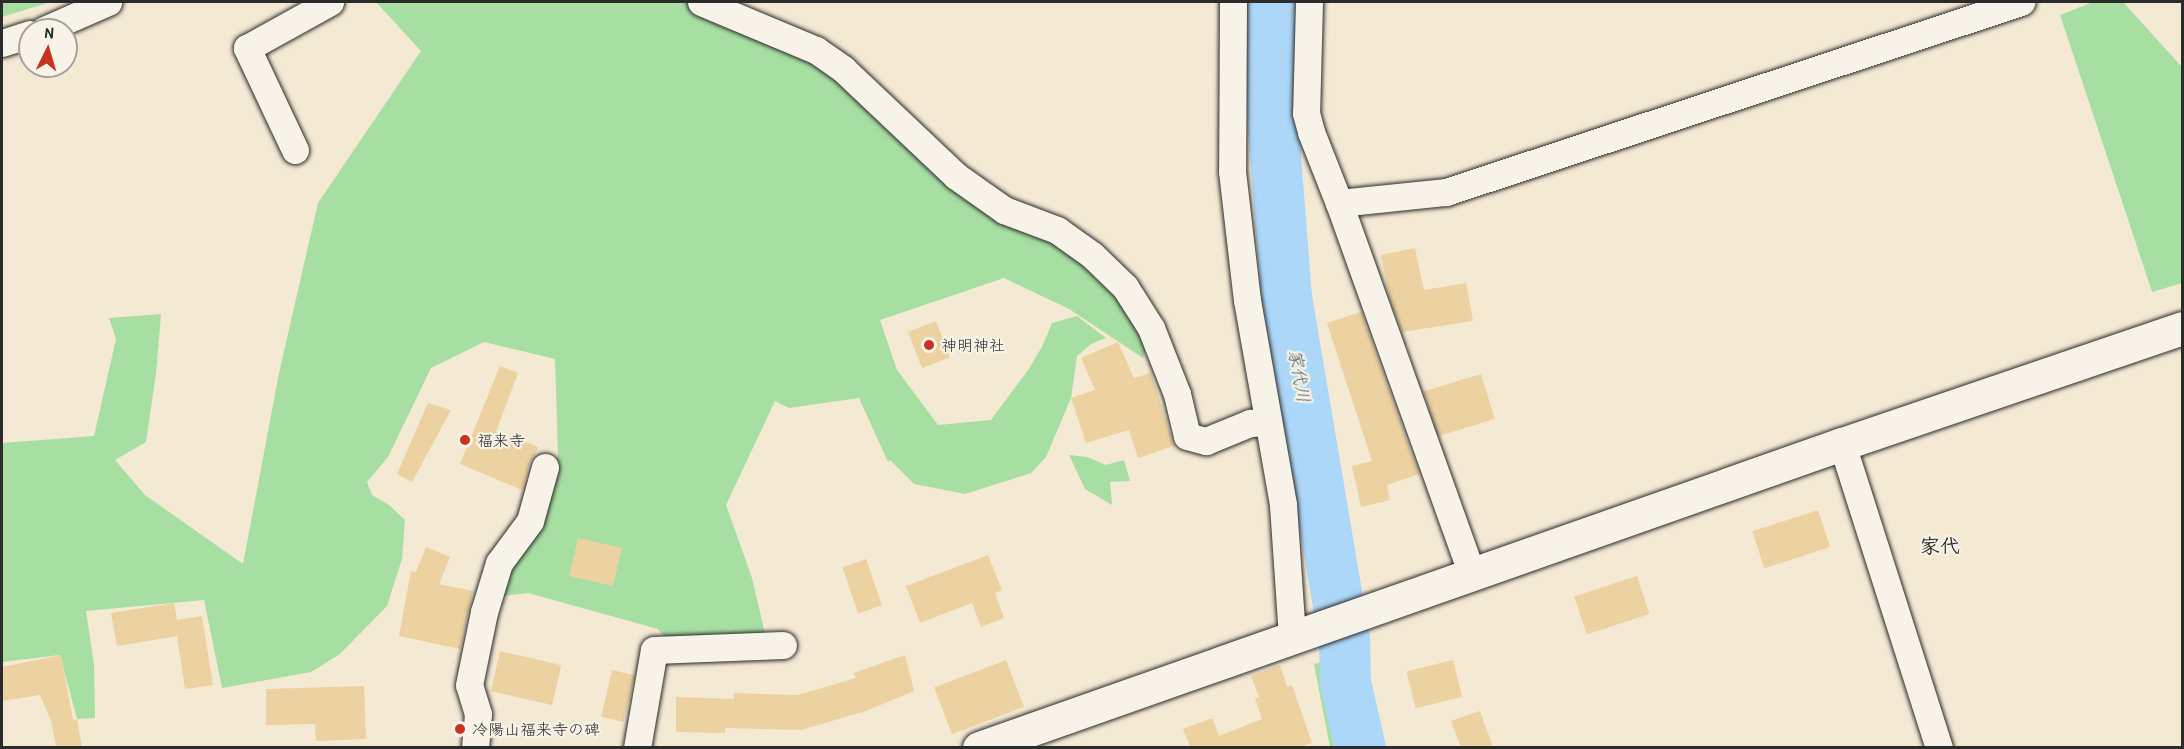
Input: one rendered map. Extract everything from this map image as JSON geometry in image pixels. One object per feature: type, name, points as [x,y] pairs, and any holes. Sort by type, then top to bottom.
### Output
[{"type":"street","points":[[71,18],[108,2]]},
{"type":"street","points":[[296,150],[247,48],[330,2]]},
{"type":"street","points":[[701,2],[816,50],[843,69],[956,176],[1004,210],[1057,230],[1092,255],[1125,287],[1151,328],[1177,394],[1187,436],[1206,441],[1250,423],[1268,422]]},
{"type":"street","points":[[1233,2],[1232,171],[1247,300],[1283,505],[1299,634]]},
{"type":"street","points":[[1309,2],[1306,112],[1472,574]]},
{"type":"street","points":[[1339,203],[1446,192],[2021,2]]},
{"type":"street","points":[[2,43],[18,38]]},
{"type":"street","points":[[979,747],[1842,444],[2182,328]]},
{"type":"street","points":[[1842,444],[1939,747]]},
{"type":"street","points":[[475,747],[478,714],[469,685],[484,612],[499,563],[530,521],[545,467]]},
{"type":"street","points":[[637,747],[654,650],[783,645]]},
{"type":"green space","points":[[2,2],[51,2],[2,17]]},
{"type":"green space","points":[[376,2],[690,2],[834,62],[984,195],[1060,233],[1151,328],[1143,358],[1069,309],[1004,278],[880,320],[897,370],[938,425],[991,420],[1028,370],[1042,347],[1052,323],[1077,316],[1106,338],[1091,344],[1077,356],[1071,398],[1046,457],[1031,473],[965,494],[914,484],[890,460],[888,462],[859,398],[789,408],[775,401],[726,505],[752,578],[766,638],[667,640],[658,629],[528,593],[501,596],[506,568],[537,521],[558,456],[555,359],[484,342],[431,368],[388,457],[367,482],[372,495],[389,505],[405,520],[402,559],[387,606],[340,654],[311,672],[222,688],[204,600],[86,611],[94,664],[95,718],[77,719],[60,655],[2,662],[2,443],[94,436],[116,339],[109,318],[161,314],[156,374],[146,442],[115,460],[145,495],[243,564],[279,373],[318,203],[421,51]]},
{"type":"green space","points":[[2093,2],[2123,2],[2182,67],[2182,283],[2152,292],[2060,15]]},
{"type":"green space","points":[[1069,455],[1087,457],[1106,465],[1124,460],[1130,481],[1110,482],[1112,505],[1085,489]]},
{"type":"green space","points":[[1330,660],[1351,724],[1379,726],[1386,747],[1330,747],[1314,664]]},
{"type":"building","points":[[1415,248],[1424,290],[1466,283],[1473,321],[1402,332],[1389,297],[1381,255]]},
{"type":"building","points":[[1361,312],[1419,474],[1387,485],[1390,500],[1361,507],[1352,466],[1372,461],[1327,323]]},
{"type":"building","name":"神明神社","points":[[936,321],[950,357],[922,368],[908,332]]},
{"type":"building","points":[[1118,342],[1134,378],[1151,373],[1174,446],[1138,458],[1129,430],[1086,443],[1071,398],[1095,390],[1081,358]]},
{"type":"building","points":[[500,366],[518,373],[496,432],[539,447],[530,463],[522,490],[460,464]]},
{"type":"building","points":[[1481,374],[1495,419],[1437,436],[1424,392]]},
{"type":"building","points":[[428,403],[451,410],[412,482],[397,474]]},
{"type":"building","points":[[1818,510],[1830,547],[1764,568],[1752,531]]},
{"type":"building","points":[[578,538],[622,548],[613,586],[569,576]]},
{"type":"building","points":[[426,547],[450,557],[439,584],[473,591],[460,649],[399,636],[411,571],[416,572]]},
{"type":"building","points":[[988,555],[1002,590],[995,593],[1004,618],[981,627],[972,603],[920,623],[906,586]]},
{"type":"building","points":[[866,559],[882,605],[858,613],[842,567]]},
{"type":"building","points":[[1637,576],[1649,614],[1587,634],[1574,596]]},
{"type":"building","points":[[174,603],[177,620],[202,616],[213,685],[185,689],[177,636],[117,646],[111,613]]},
{"type":"building","points":[[500,651],[561,665],[552,705],[491,691]]},
{"type":"building","points":[[61,655],[73,720],[77,719],[82,747],[56,747],[51,721],[40,695],[2,701],[2,667]]},
{"type":"building","points":[[905,655],[914,691],[866,711],[801,730],[725,728],[725,733],[676,732],[676,697],[734,699],[734,693],[798,695],[856,678],[853,673]]},
{"type":"building","points":[[1006,660],[1024,707],[952,734],[934,688]]},
{"type":"building","points":[[1453,660],[1462,697],[1416,708],[1406,672]]},
{"type":"building","points":[[1280,665],[1287,687],[1292,685],[1312,743],[1300,747],[1190,747],[1183,729],[1212,718],[1219,736],[1262,719],[1255,698],[1259,697],[1251,676]]},
{"type":"building","points":[[612,670],[634,675],[624,722],[601,717]]},
{"type":"building","points":[[364,686],[366,739],[316,741],[315,724],[266,725],[266,689]]},
{"type":"building","points":[[1480,711],[1493,747],[1461,747],[1451,721]]},
{"type":"waterway","name":"家代川","points":[[1272,2],[1269,77],[1286,297],[1344,640],[1345,682],[1360,748]]},
{"type":"place","name":"神明神社","points":[[929,345]]},
{"type":"place","name":"福来寺","points":[[465,440]]},
{"type":"place","name":"冷陽山福来寺の碑","points":[[460,729]]},
{"type":"district","name":"家代","points":[[1940,545]]}]
